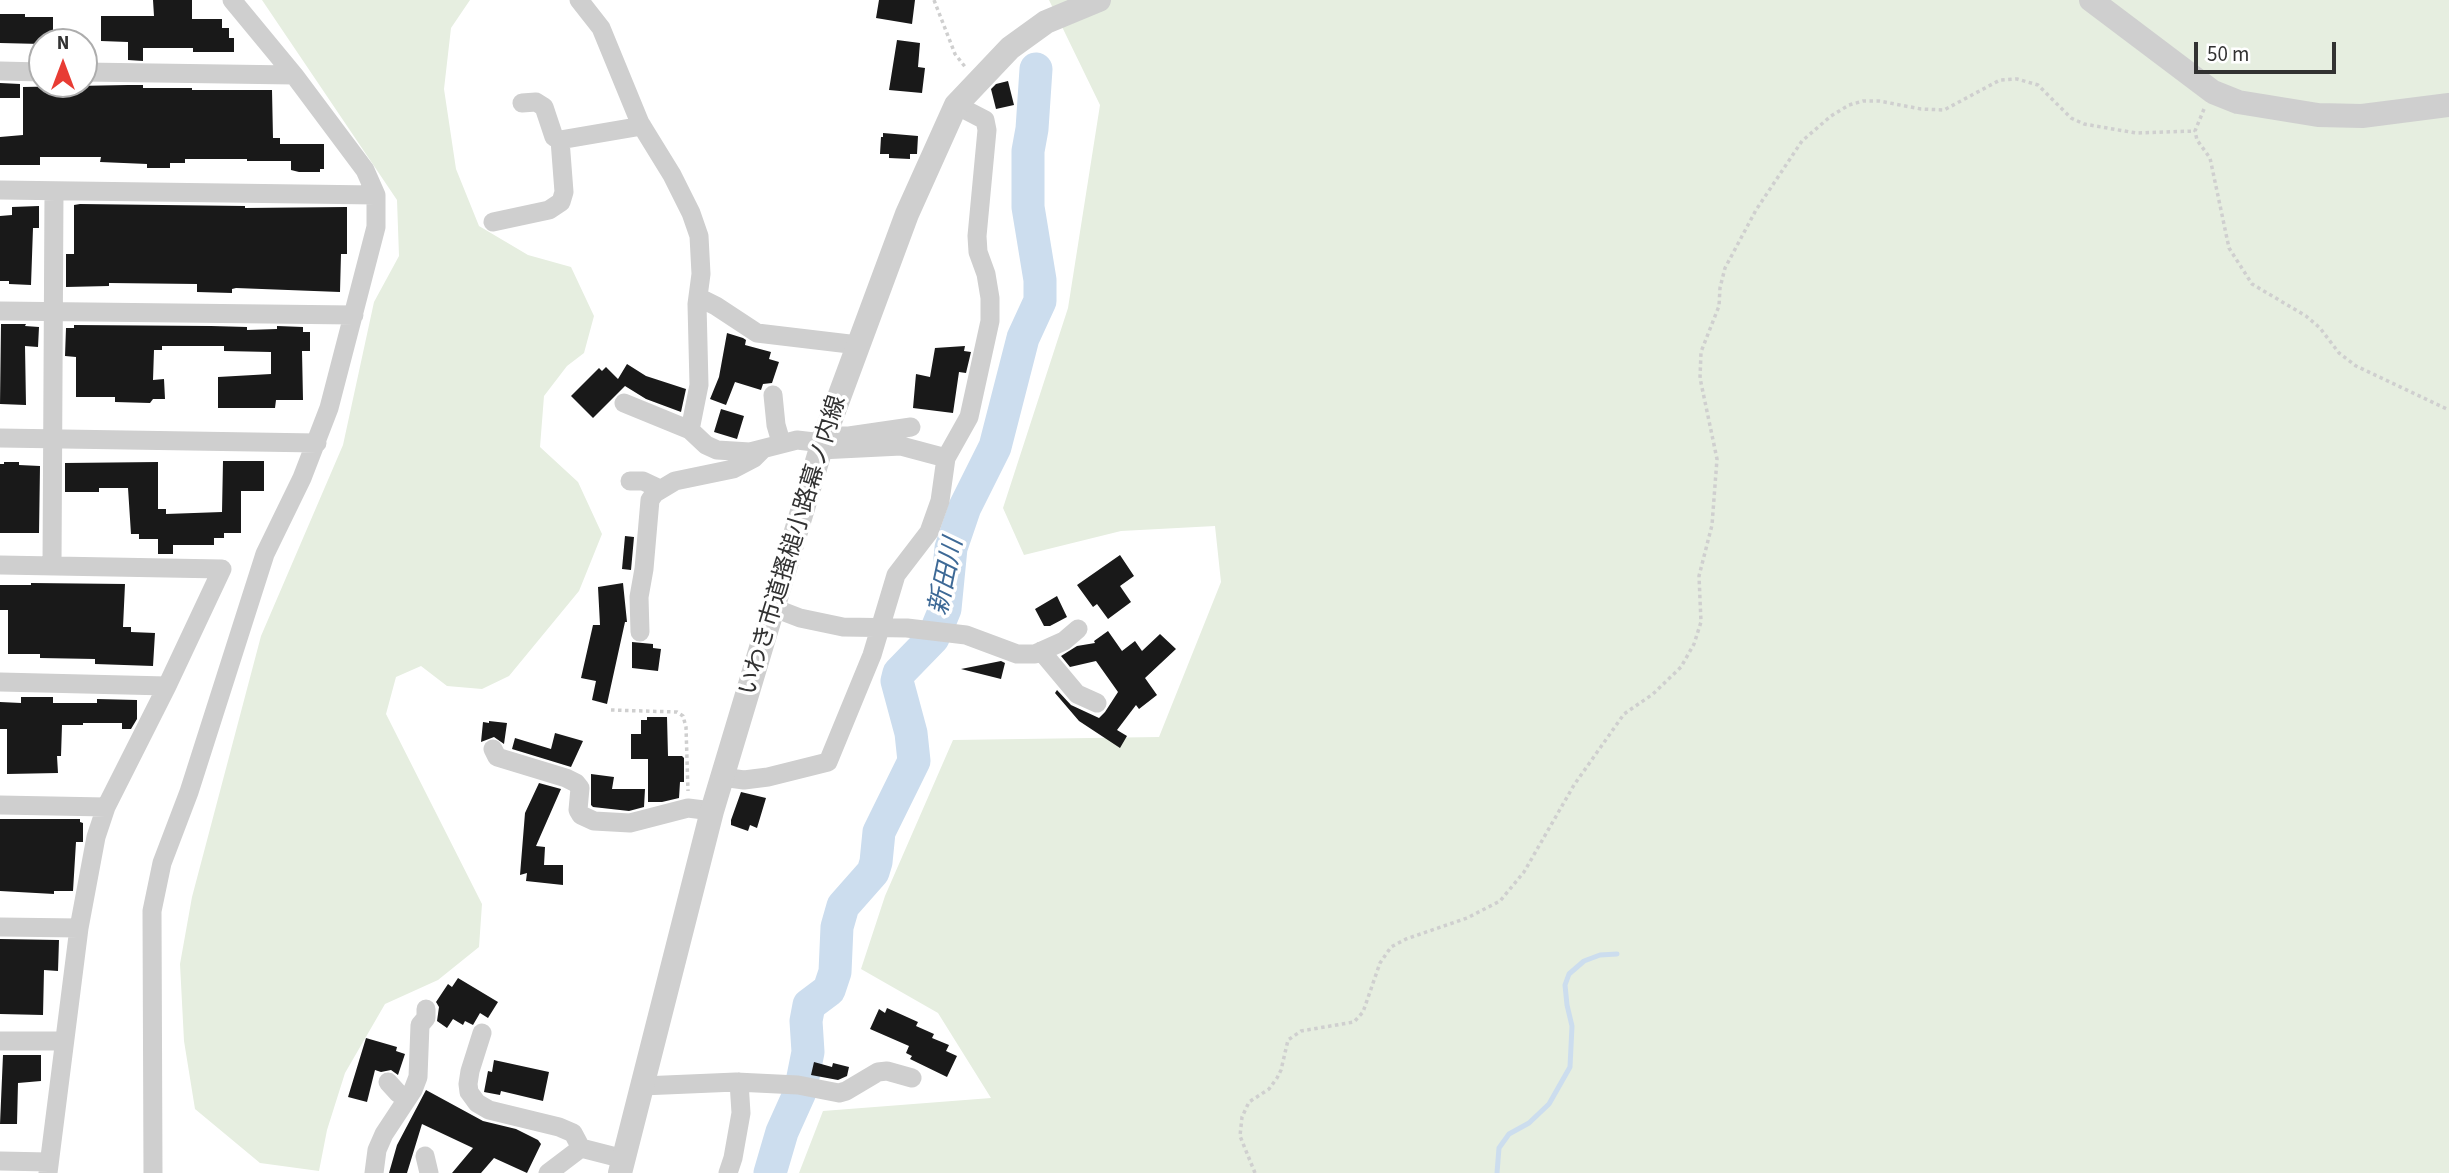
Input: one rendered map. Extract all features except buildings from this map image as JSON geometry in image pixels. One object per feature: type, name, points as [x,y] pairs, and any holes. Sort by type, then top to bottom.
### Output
[{"type":"street","points":[[153,1173],[152,911],[162,863],[188,792],[265,554],[317,443],[330,408],[376,228],[376,195],[365,170],[294,75],[232,0]]},
{"type":"street","points":[[579,0],[601,28],[642,126],[672,175],[696,225],[701,274],[698,297],[699,385],[690,430]]},
{"type":"street","name":"いわき市道搔槌小路幕ノ内線","points":[[622,1166],[642,1086],[700,809],[722,777],[823,443],[906,214],[956,105],[1010,48],[1046,22],[1099,0]]},
{"type":"street","points":[[2091,0],[2213,92],[2238,103],[2318,115],[2362,116],[2449,105]]},
{"type":"street","points":[[0,72],[28,72]]},
{"type":"street","points":[[98,72],[294,75]]},
{"type":"street","points":[[522,103],[536,103],[544,107],[554,137],[560,140],[642,126]]},
{"type":"street","points":[[722,777],[744,780],[768,777],[828,762],[872,656],[896,575],[929,532],[940,501],[946,458],[969,416],[990,321],[990,298],[986,274],[978,252],[977,236],[988,130],[985,120],[956,105]]},
{"type":"street","points":[[493,222],[549,210],[561,202],[564,192],[560,140]]},
{"type":"street","points":[[0,190],[376,195]]},
{"type":"street","points":[[52,565],[54,191]]},
{"type":"street","points":[[698,297],[757,333],[858,345]]},
{"type":"street","points":[[0,311],[354,315]]},
{"type":"street","points":[[773,395],[781,442]]},
{"type":"street","points":[[624,403],[690,430],[706,445],[717,450],[736,453],[762,450],[781,442],[797,440],[901,446],[946,458]]},
{"type":"street","points":[[823,443],[849,436],[911,427]]},
{"type":"street","points":[[0,439],[317,443]]},
{"type":"street","points":[[640,632],[639,597],[650,500],[660,489],[675,481],[733,468],[754,458],[762,450]]},
{"type":"street","points":[[630,481],[643,481],[660,489]]},
{"type":"street","points":[[0,565],[222,569],[106,807],[96,837],[79,928],[49,1167],[0,1161]]},
{"type":"street","points":[[774,608],[800,618],[843,626],[965,635],[1017,654],[1035,654],[1064,641],[1077,629]]},
{"type":"street","points":[[1041,651],[1077,694],[1097,703]]},
{"type":"street","points":[[0,682],[167,686]]},
{"type":"street","points":[[493,749],[498,757],[576,783],[580,788],[578,810],[581,815],[594,821],[630,823],[700,809]]},
{"type":"street","points":[[0,805],[106,807]]},
{"type":"street","points":[[0,927],[79,928]]},
{"type":"street","points":[[374,1173],[377,1150],[384,1134],[418,1077],[420,1025],[426,1018],[426,1009]]},
{"type":"street","points":[[482,1032],[468,1084],[473,1098],[489,1110],[573,1133],[582,1148],[622,1166]]},
{"type":"street","points":[[0,1041],[64,1041]]},
{"type":"street","points":[[642,1086],[739,1082],[803,1086],[839,1093],[878,1072],[887,1071],[912,1078]]},
{"type":"street","points":[[388,1082],[407,1099]]},
{"type":"street","points":[[728,1173],[741,1113],[739,1082]]},
{"type":"street","points":[[548,1173],[582,1148]]},
{"type":"path","points":[[934,0],[956,54],[977,83]]},
{"type":"path","points":[[1255,1173],[1240,1136],[1242,1117],[1249,1102],[1269,1088],[1277,1078],[1288,1040],[1301,1031],[1354,1022],[1363,1012],[1380,963],[1391,947],[1406,939],[1467,918],[1500,901],[1524,872],[1574,785],[1619,720],[1631,708],[1653,694],[1681,667],[1694,644],[1701,622],[1699,576],[1712,526],[1717,459],[1700,378],[1701,352],[1719,306],[1725,268],[1756,210],[1802,141],[1830,116],[1849,105],[1863,101],[1879,101],[1921,109],[1944,110],[2000,80],[2017,79],[2038,85],[2071,118],[2084,124],[2136,133],[2196,131]]},
{"type":"path","points":[[2213,92],[2196,131],[2197,140],[2210,158],[2229,248],[2252,284],[2320,327],[2339,353],[2356,366],[2449,410]]},
{"type":"path","points":[[611,710],[677,712],[682,716],[700,809]]},
{"type":"shaded area","points":[[262,0],[470,0],[451,28],[444,89],[456,169],[479,226],[528,255],[571,267],[594,316],[584,353],[567,366],[544,396],[540,447],[578,482],[602,534],[579,591],[509,676],[482,689],[447,686],[421,666],[396,677],[386,714],[482,904],[479,947],[438,980],[385,1004],[345,1073],[327,1130],[319,1171],[260,1163],[195,1109],[184,1041],[180,964],[192,897],[261,636],[343,445],[374,302],[399,256],[397,200]]},
{"type":"shaded area","points":[[1049,0],[2449,0],[2449,1173],[799,1173],[823,1111],[991,1098],[938,1013],[861,969],[885,896],[953,740],[1159,737],[1221,582],[1215,526],[1121,531],[1024,555],[1003,508],[1068,308],[1100,105]]},
{"type":"waterway","name":"新田川","points":[[770,1173],[782,1132],[800,1092],[808,1052],[806,1021],[809,1005],[829,990],[835,972],[837,927],[843,906],[873,872],[879,832],[914,761],[911,733],[897,681],[899,673],[933,638],[945,609],[951,548],[965,507],[995,447],[1023,338],[1040,301],[1040,280],[1028,207],[1028,151],[1036,69]]},
{"type":"waterway","points":[[1497,1173],[1499,1148],[1509,1134],[1529,1123],[1549,1104],[1570,1067],[1572,1026],[1565,985],[1569,974],[1584,961],[1600,955],[1617,954]]}]
